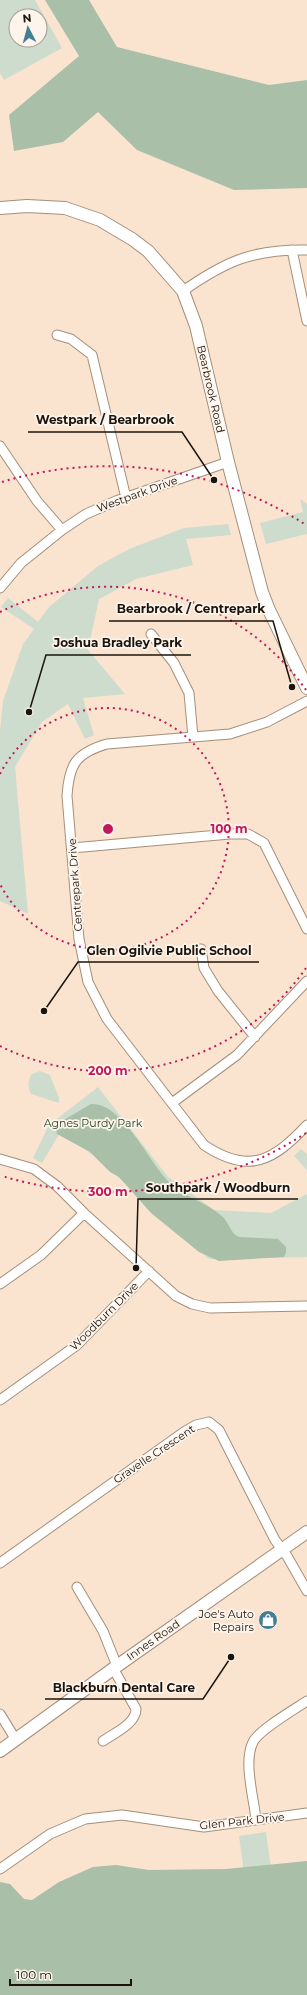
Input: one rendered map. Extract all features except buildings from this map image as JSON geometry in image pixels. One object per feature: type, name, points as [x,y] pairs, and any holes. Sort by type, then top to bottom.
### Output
[{"type":"street","name":"Bearbrook Road","points":[[0,208],[27,206],[65,208],[100,220],[148,250],[183,291],[196,326],[228,462],[262,592],[269,610],[307,688]]},
{"type":"street","points":[[292,250],[307,322]]},
{"type":"street","points":[[183,291],[234,261],[262,252],[307,250]]},
{"type":"street","points":[[57,336],[71,339],[92,355],[126,498]]},
{"type":"street","points":[[0,446],[37,502],[62,530]]},
{"type":"street","name":"Westpark Drive","points":[[0,588],[21,562],[62,530],[86,514],[126,498],[228,462]]},
{"type":"street","points":[[151,634],[174,662],[189,693],[193,737]]},
{"type":"street","name":"Centrepark Drive","points":[[307,701],[267,722],[230,734],[107,744],[90,749],[75,760],[68,778],[67,796],[79,939],[88,982],[108,1019],[204,1145],[220,1155],[237,1161],[257,1160],[274,1155],[289,1144],[307,1125]]},
{"type":"street","points":[[72,848],[230,834],[248,834],[264,843],[307,929]]},
{"type":"street","points":[[201,949],[204,968],[214,986],[255,1037]]},
{"type":"street","points":[[172,1103],[237,1055],[307,981]]},
{"type":"street","points":[[0,1159],[34,1169],[58,1186],[84,1213],[176,1296],[192,1304],[210,1308],[307,1306]]},
{"type":"street","points":[[0,1284],[41,1255],[84,1213]]},
{"type":"street","name":"Woodburn Drive","points":[[0,1400],[77,1345],[149,1271]]},
{"type":"street","name":"Gravelle Crescent","points":[[0,1563],[184,1432],[196,1425],[209,1422],[219,1430],[275,1540],[282,1550]]},
{"type":"street","name":"Innes Road","points":[[0,1751],[115,1667],[307,1532]]},
{"type":"street","points":[[282,1550],[307,1591]]},
{"type":"street","points":[[77,1586],[103,1631],[115,1667],[136,1709],[134,1719],[103,1741]]},
{"type":"street","points":[[256,1820],[248,1758],[254,1740],[267,1728],[307,1701]]},
{"type":"street","points":[[0,1714],[16,1740]]},
{"type":"street","name":"Glen Park Drive","points":[[0,1869],[50,1834],[85,1819],[122,1815],[204,1827],[307,1813]]},
{"type":"green space","points":[[0,0],[35,0],[40,8],[8,8],[8,48],[48,48],[48,23],[62,48],[4,80],[0,73]]},
{"type":"green space","points":[[45,0],[89,0],[117,47],[269,85],[307,80],[307,188],[234,190],[137,150],[98,112],[63,142],[14,151],[9,115],[79,56]]},
{"type":"green space","points":[[300,499],[307,504],[307,534],[266,544],[260,523],[303,512]]},
{"type":"green space","points":[[228,524],[231,535],[186,539],[193,565],[136,579],[99,599],[88,650],[125,694],[83,698],[94,735],[85,739],[68,704],[42,722],[15,767],[28,914],[0,901],[0,731],[3,701],[23,644],[34,629],[1,607],[8,598],[38,622],[49,607],[98,566],[129,549],[184,528]]},
{"type":"green space","points":[[40,1071],[50,1075],[59,1098],[59,1103],[31,1094],[28,1084],[32,1074]]},
{"type":"green space","name":"Agnes Purdy Park","points":[[98,1087],[168,1177],[214,1210],[271,1213],[307,1194],[307,1257],[209,1259],[98,1159],[61,1131],[42,1163],[33,1158],[49,1125]]},
{"type":"green space","name":"Agnes Purdy Park","points":[[91,1104],[103,1106],[125,1123],[163,1175],[177,1189],[216,1211],[239,1237],[278,1239],[286,1247],[284,1257],[219,1261],[199,1252],[151,1213],[119,1177],[110,1172],[90,1152],[57,1134],[57,1124]]},
{"type":"green space","points":[[301,1149],[307,1154],[307,1170],[294,1156]]},
{"type":"green space","points":[[266,1832],[271,1868],[244,1872],[239,1836]]},
{"type":"green space","points":[[307,1861],[307,1995],[0,1995],[0,1882],[10,1884],[24,1899],[32,1900],[59,1882],[93,1867],[116,1865],[149,1870],[226,1869]]},
{"type":"place","name":"Westpark / Bearbrook","points":[[214,480]]},
{"type":"place","name":"Bearbrook / Centrepark","points":[[292,687]]},
{"type":"place","name":"Joshua Bradley Park","points":[[29,712]]},
{"type":"place","name":"Glen Ogilvie Public School","points":[[44,1011]]},
{"type":"place","name":"Southpark / Woodburn","points":[[136,1268]]},
{"type":"place","name":"Joe's Auto Repairs","points":[[268,1620]]},
{"type":"place","name":"Blackburn Dental Care","points":[[231,1657]]}]
